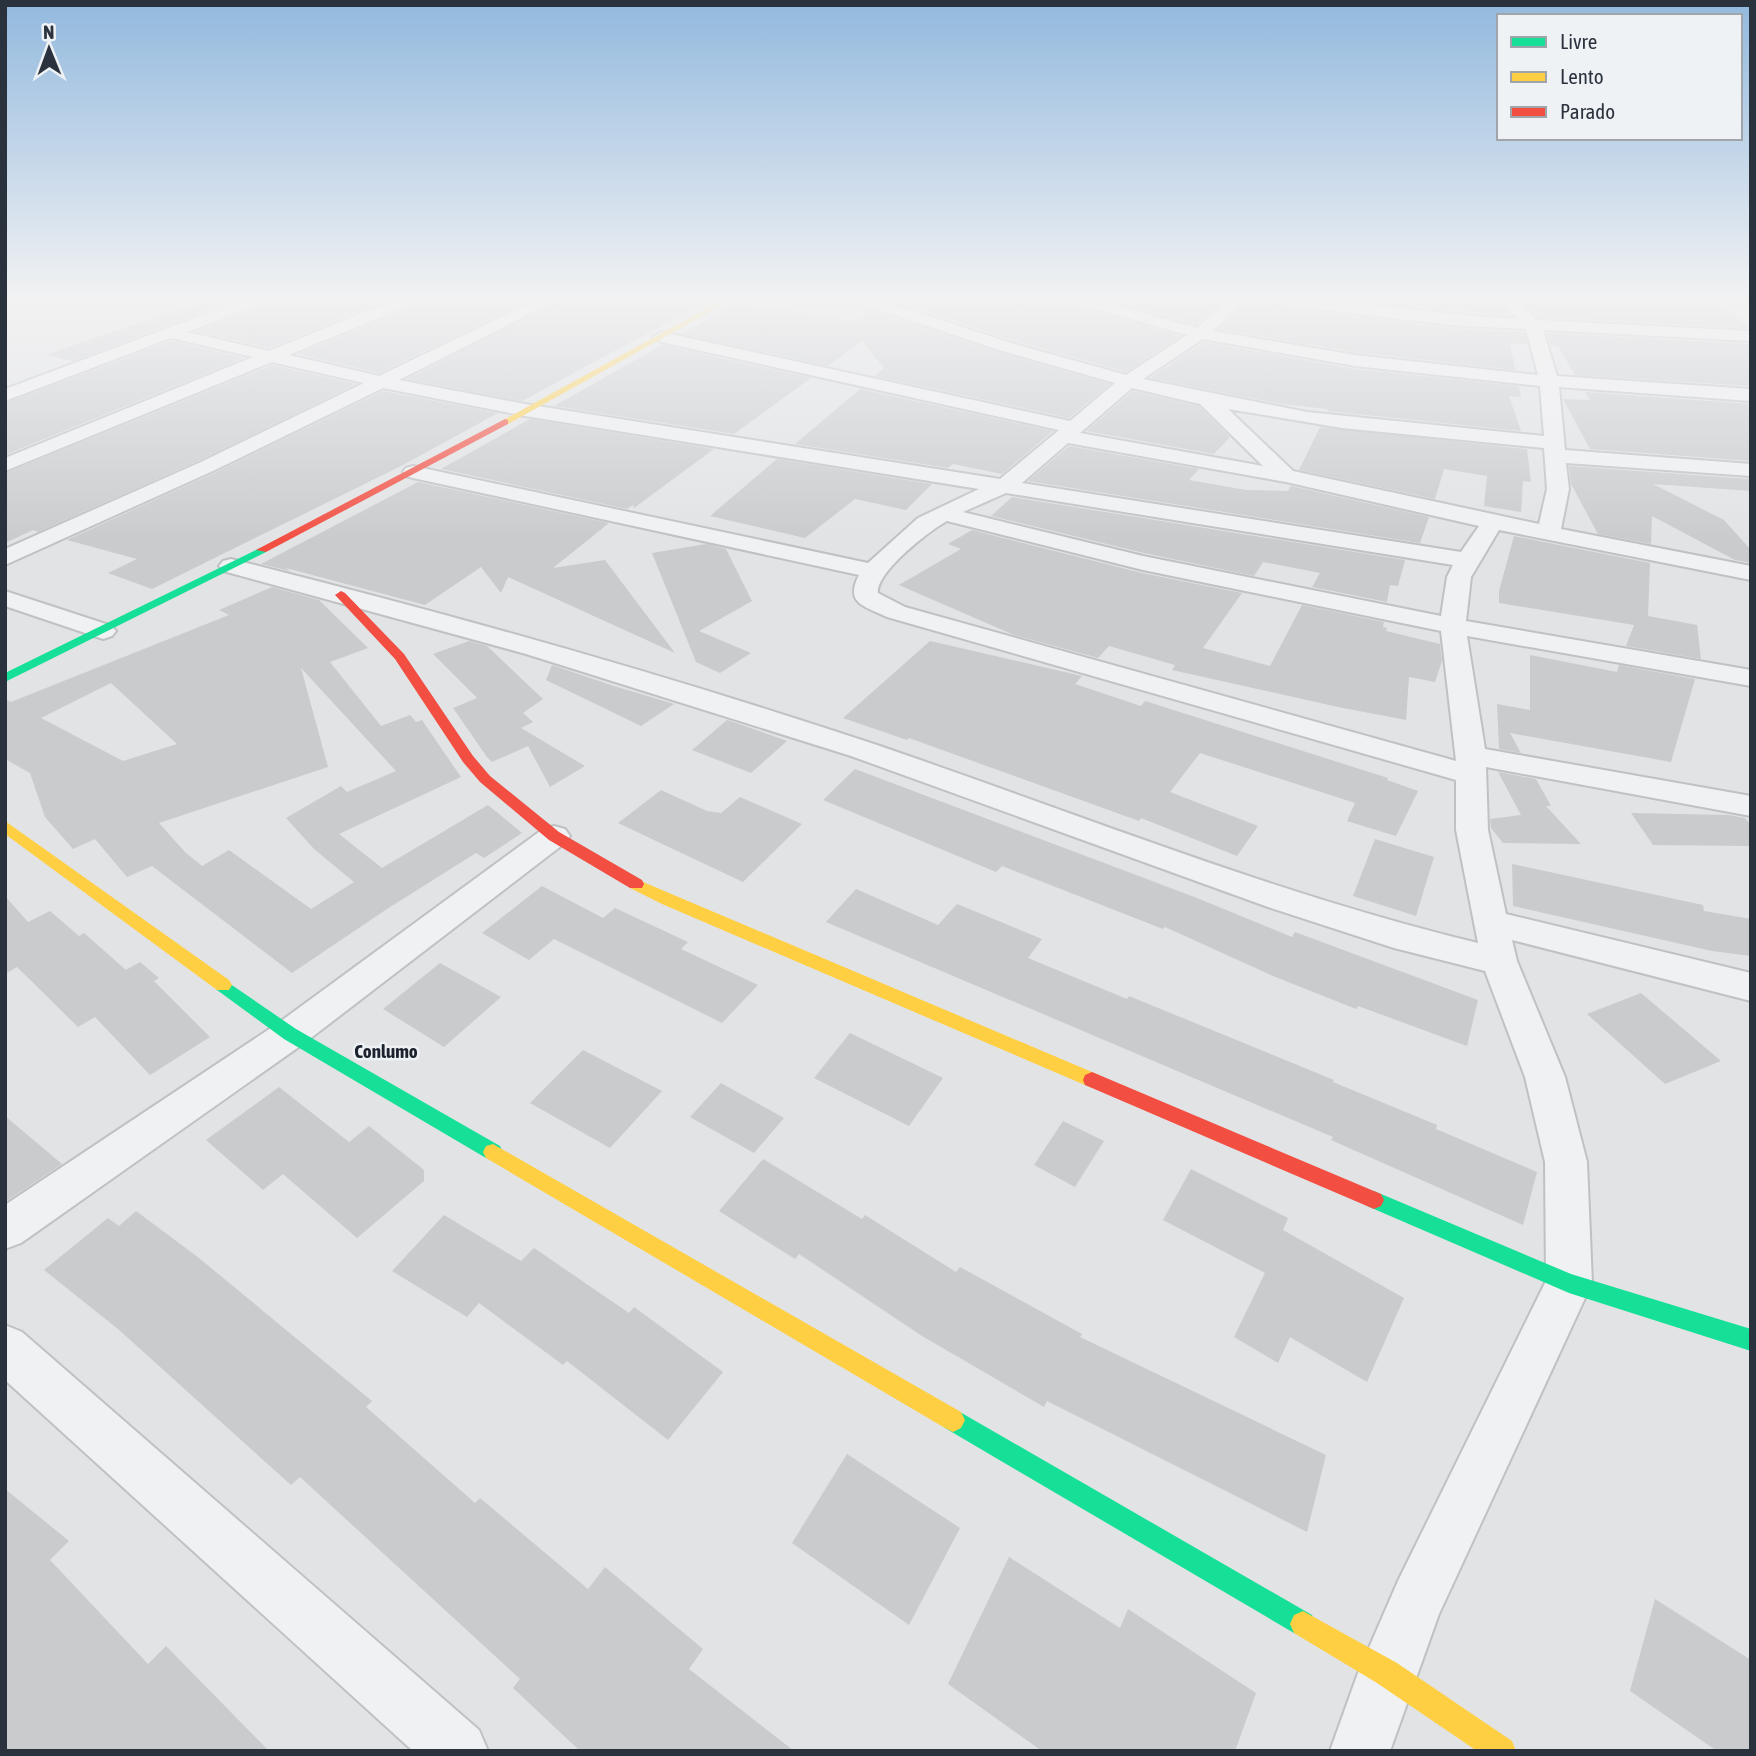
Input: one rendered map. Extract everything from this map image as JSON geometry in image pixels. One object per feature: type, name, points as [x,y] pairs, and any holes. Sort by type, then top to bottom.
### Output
[{"type":"street","points":[[5,395],[53,377]]},
{"type":"street","points":[[5,465],[219,377]]},
{"type":"street","points":[[359,377],[525,410],[1467,560]]},
{"type":"street","points":[[5,558],[392,377]]},
{"type":"street","points":[[5,678],[103,631],[413,472],[587,377]]},
{"type":"street","points":[[834,377],[1070,432],[1493,522],[1751,573]]},
{"type":"street","points":[[1115,377],[1271,412],[1352,424],[1751,470]]},
{"type":"street","points":[[1135,377],[1006,485],[926,523],[873,572],[865,587],[866,597],[896,612],[1471,765],[1751,806]]},
{"type":"street","points":[[1505,377],[1751,395]]},
{"type":"street","points":[[1548,377],[1558,489],[1549,533]]},
{"type":"street","points":[[1206,399],[1286,476]]},
{"type":"street","points":[[413,472],[873,572]]},
{"type":"street","points":[[943,513],[1248,587],[1453,628],[1751,678]]},
{"type":"street","points":[[1360,1751],[1387,1673],[1417,1600],[1569,1283],[1566,1162],[1545,1077],[1499,961],[1472,830],[1471,765],[1453,628],[1455,597],[1459,577],[1467,560],[1493,522]]},
{"type":"street","points":[[231,566],[534,648],[861,750],[1280,899],[1394,935],[1499,961]]},
{"type":"street","points":[[341,595],[400,657],[468,759],[485,779],[554,836],[608,869],[668,900],[1569,1283],[1751,1340]]},
{"type":"street","points":[[5,598],[103,631]]},
{"type":"street","points":[[5,827],[290,1034],[1387,1673],[1502,1751]]},
{"type":"street","points":[[5,1229],[290,1034],[554,836]]},
{"type":"street","points":[[1489,922],[1751,987]]},
{"type":"street","points":[[5,1348],[458,1751]]},
{"type":"building","points":[[75,377],[197,377],[5,455],[5,403]]},
{"type":"building","points":[[242,377],[325,377],[356,384],[200,460],[38,532],[33,530],[5,543],[5,473]]},
{"type":"building","points":[[411,377],[567,377],[522,401],[407,379]]},
{"type":"building","points":[[605,377],[811,378],[734,434],[554,406]]},
{"type":"building","points":[[879,377],[1085,377],[1110,384],[1069,418]]},
{"type":"building","points":[[1432,377],[1519,386],[1521,397],[1509,396],[1521,431],[1327,411],[1328,409],[1281,404],[1150,378]]},
{"type":"building","points":[[1606,377],[1751,377],[1751,386]]},
{"type":"building","points":[[860,389],[1053,431],[1002,474],[953,464],[948,468],[795,444]]},
{"type":"building","points":[[383,391],[498,413],[403,465],[152,589],[108,573],[137,559],[67,540],[216,472]]},
{"type":"building","points":[[1133,391],[1199,406],[1230,437],[1214,454],[1086,431]]},
{"type":"building","points":[[1585,392],[1751,404],[1751,461],[1590,449],[1563,399],[1590,400]]},
{"type":"building","points":[[530,419],[714,449],[634,508],[633,505],[627,509],[441,469]]},
{"type":"building","points":[[1320,427],[1527,449],[1531,482],[1523,481],[1521,512],[1484,506],[1487,476],[1444,469],[1435,499],[1299,470]]},
{"type":"building","points":[[1069,446],[1199,469],[1189,480],[1246,490],[1288,491],[1291,486],[1429,517],[1420,543],[1028,481]]},
{"type":"building","points":[[777,459],[932,484],[906,510],[855,499],[805,538],[710,516]]},
{"type":"building","points":[[1569,466],[1751,479],[1751,491],[1653,484],[1724,520],[1751,550],[1751,563],[1735,560],[1652,516],[1651,544],[1598,534],[1571,484]]},
{"type":"building","points":[[418,482],[609,523],[553,568],[605,560],[675,653],[508,577],[501,593],[481,567],[425,605],[286,568],[290,571],[261,564]]},
{"type":"building","points":[[1012,497],[1405,560],[1398,586],[1390,585],[1387,602],[1312,587],[1320,573],[1263,562],[1254,576],[991,516]]},
{"type":"building","points":[[972,530],[1142,573],[1242,593],[1203,648],[1270,666],[1302,605],[1384,622],[1386,631],[1440,644],[1442,661],[1435,682],[1409,677],[1406,720],[1172,670],[1175,665],[1109,646],[1098,658],[1014,635],[899,585],[961,549],[948,544]]},
{"type":"building","points":[[1514,536],[1650,563],[1648,616],[1697,625],[1701,659],[1626,646],[1634,625],[1499,603],[1499,591]]},
{"type":"building","points":[[706,544],[726,549],[752,601],[699,631],[751,653],[720,673],[696,662],[652,553]]},
{"type":"building","points":[[272,587],[319,600],[368,648],[330,662],[381,726],[410,715],[416,722],[422,720],[461,777],[339,834],[382,868],[488,805],[522,833],[484,858],[476,853],[292,973],[152,866],[127,877],[95,839],[73,849],[45,817],[30,773],[5,759],[5,699],[11,702],[229,615],[219,610]],"holes":[[[301,668],[396,771],[347,792],[341,786],[286,818],[314,849],[354,882],[311,909],[229,850],[202,866],[185,852],[159,823],[328,767]],[[111,683],[177,744],[123,761],[41,718]]]},
{"type":"building","points":[[469,641],[487,646],[543,699],[523,713],[533,722],[521,728],[585,766],[550,787],[528,746],[492,762],[487,757],[453,708],[477,698],[433,654]]},
{"type":"building","points":[[930,641],[1082,676],[1075,684],[1141,706],[1145,701],[1388,778],[1387,780],[1418,791],[1396,836],[1347,821],[1355,803],[1200,753],[1170,792],[1258,826],[1237,856],[1141,818],[1139,821],[909,738],[907,740],[843,718]]},
{"type":"building","points":[[1530,655],[1617,672],[1619,665],[1695,679],[1671,762],[1510,733],[1521,753],[1499,749],[1497,704],[1530,710]]},
{"type":"building","points":[[552,665],[674,704],[641,726],[546,680]]},
{"type":"building","points":[[727,720],[787,741],[751,773],[692,750]]},
{"type":"building","points":[[855,769],[1197,898],[1292,937],[1295,932],[1478,1000],[1467,1046],[1358,1006],[1356,1009],[1273,976],[1165,927],[1163,929],[1002,866],[996,872],[823,800]]},
{"type":"building","points":[[1498,772],[1536,779],[1551,806],[1546,806],[1581,844],[1503,843],[1491,828],[1490,819],[1521,815]]},
{"type":"building","points":[[661,790],[707,811],[721,813],[740,797],[802,824],[743,882],[618,823]]},
{"type":"building","points":[[1631,813],[1729,815],[1745,818],[1751,825],[1751,846],[1653,845]]},
{"type":"building","points":[[1375,839],[1434,857],[1416,916],[1353,896]]},
{"type":"building","points":[[1512,864],[1703,905],[1704,911],[1751,919],[1751,956],[1712,951],[1513,906]]},
{"type":"building","points":[[542,886],[603,918],[615,908],[688,942],[681,949],[758,985],[722,1023],[554,939],[529,960],[482,933]]},
{"type":"building","points":[[856,889],[938,925],[957,904],[1042,939],[1028,958],[1127,999],[1129,996],[1334,1080],[1333,1082],[1437,1125],[1436,1129],[1537,1172],[1523,1225],[1331,1140],[1333,1137],[826,922]]},
{"type":"building","points":[[5,896],[28,922],[50,911],[79,936],[84,933],[126,970],[140,962],[159,978],[154,981],[210,1037],[150,1075],[95,1017],[78,1027],[17,967],[5,974]]},
{"type":"building","points":[[440,963],[501,997],[444,1047],[383,1009]]},
{"type":"building","points":[[1641,993],[1721,1061],[1665,1084],[1587,1014]]},
{"type":"building","points":[[850,1033],[943,1078],[909,1126],[814,1078]]},
{"type":"building","points":[[583,1050],[662,1091],[610,1148],[530,1103]]},
{"type":"building","points":[[721,1083],[784,1118],[754,1153],[690,1117]]},
{"type":"building","points":[[279,1087],[349,1142],[369,1126],[424,1170],[424,1181],[357,1238],[283,1174],[263,1190],[206,1140]]},
{"type":"building","points":[[5,1116],[62,1164],[5,1202]]},
{"type":"building","points":[[1063,1121],[1104,1141],[1075,1187],[1034,1165]]},
{"type":"building","points":[[763,1159],[862,1219],[865,1215],[956,1272],[960,1267],[1082,1334],[1080,1337],[1326,1455],[1307,1532],[1047,1401],[1044,1407],[922,1336],[799,1254],[795,1259],[719,1211]]},
{"type":"building","points":[[1191,1169],[1288,1218],[1283,1230],[1404,1298],[1367,1382],[1290,1337],[1278,1363],[1234,1337],[1265,1273],[1163,1220]]},
{"type":"building","points":[[136,1211],[199,1258],[372,1401],[366,1407],[475,1503],[480,1498],[588,1589],[605,1567],[703,1649],[689,1669],[794,1751],[580,1751],[513,1688],[520,1679],[300,1477],[291,1485],[118,1329],[44,1270],[108,1218],[119,1226]]},
{"type":"building","points":[[444,1215],[521,1261],[534,1248],[629,1313],[634,1307],[723,1372],[668,1440],[567,1361],[563,1365],[479,1303],[467,1317],[392,1271]]},
{"type":"building","points":[[847,1454],[960,1528],[909,1625],[792,1543]]},
{"type":"building","points":[[5,1489],[69,1541],[50,1560],[148,1664],[166,1646],[269,1751],[5,1751]]},
{"type":"building","points":[[1009,1557],[1120,1628],[1128,1609],[1256,1693],[1235,1751],[1042,1751],[948,1684]]},
{"type":"building","points":[[1655,1599],[1751,1660],[1751,1751],[1717,1751],[1630,1691]]},
{"type":"traffic: fast","points":[[5,678],[262,550]]},
{"type":"traffic: fast","points":[[223,985],[290,1034],[493,1152]]},
{"type":"traffic: fast","points":[[1374,1200],[1569,1283],[1751,1340]]},
{"type":"traffic: fast","points":[[953,1420],[1303,1624]]},
{"type":"traffic: slow","points":[[505,422],[587,377]]},
{"type":"traffic: slow","points":[[5,826],[223,985]]},
{"type":"traffic: slow","points":[[636,884],[1092,1080]]},
{"type":"traffic: slow","points":[[493,1152],[953,1420]]},
{"type":"traffic: slow","points":[[1303,1624],[1387,1673],[1502,1751]]},
{"type":"traffic: jam","points":[[262,550],[505,422]]},
{"type":"traffic: jam","points":[[341,595],[400,657],[468,759],[485,779],[554,836],[636,884]]},
{"type":"traffic: jam","points":[[1092,1080],[1374,1200]]},
{"type":"district","name":"Conlumo","points":[[386,1051]]}]
